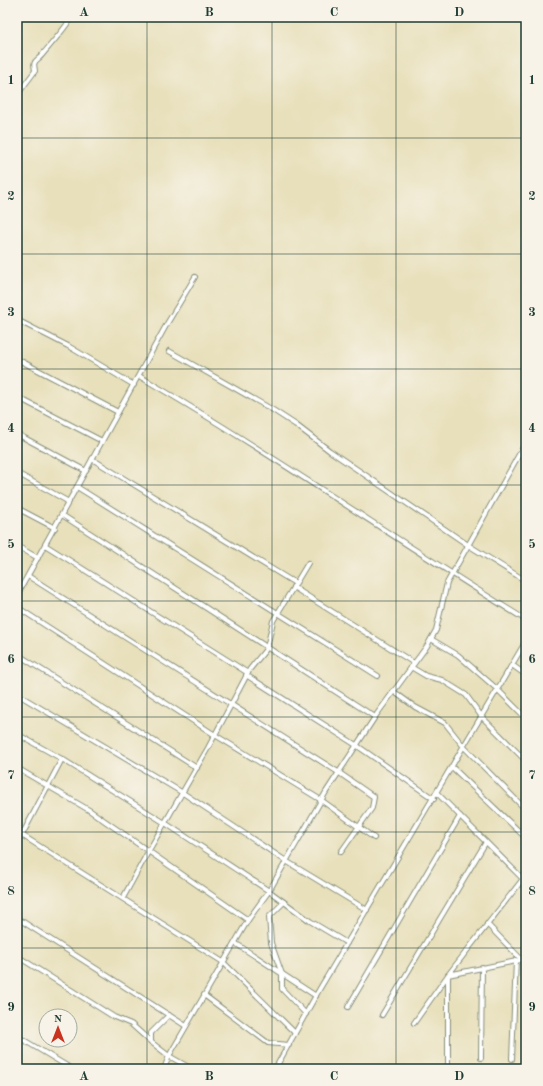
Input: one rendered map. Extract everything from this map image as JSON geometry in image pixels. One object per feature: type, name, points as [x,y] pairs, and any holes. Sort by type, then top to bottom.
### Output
[{"type":"street","points":[[17,95],[35,71],[34,64],[36,60],[41,57],[49,46],[59,37],[72,17]]},
{"type":"street","points":[[17,595],[18,588],[28,576],[168,322],[195,277]]},
{"type":"street","points":[[17,320],[68,346],[134,385]]},
{"type":"street","points":[[169,351],[273,410],[296,425],[330,451],[468,545],[526,580]]},
{"type":"street","points":[[17,359],[118,412]]},
{"type":"street","points":[[138,376],[206,415],[526,620]]},
{"type":"street","points":[[17,397],[102,441]]},
{"type":"street","points":[[17,434],[86,471]]},
{"type":"street","points":[[164,1069],[169,1056],[223,962],[248,920],[268,891],[338,772],[393,691],[431,639],[440,618],[447,583],[526,442]]},
{"type":"street","points":[[92,459],[294,585],[413,665],[426,676],[442,680],[466,696],[482,717],[526,761]]},
{"type":"street","points":[[17,473],[69,502]]},
{"type":"street","points":[[77,487],[378,676]]},
{"type":"street","points":[[17,508],[55,528]]},
{"type":"street","points":[[62,515],[375,717]]},
{"type":"street","points":[[45,545],[247,674],[434,798]]},
{"type":"street","points":[[17,546],[38,558]]},
{"type":"street","points":[[123,898],[197,768],[247,674],[267,648],[273,621],[308,563]]},
{"type":"street","points":[[28,576],[232,704],[374,797],[372,808],[341,852]]},
{"type":"street","points":[[17,607],[215,735],[321,800],[374,838]]},
{"type":"street","points":[[431,639],[458,655],[498,689],[526,718]]},
{"type":"street","points":[[275,1069],[347,943],[526,641]]},
{"type":"street","points":[[17,654],[197,768]]},
{"type":"street","points":[[512,665],[526,675]]},
{"type":"street","points":[[393,691],[415,707],[445,723],[464,747],[526,810]]},
{"type":"street","points":[[17,694],[183,793],[286,861],[367,910]]},
{"type":"street","points":[[17,734],[62,759],[165,823],[268,891],[310,921],[347,943]]},
{"type":"street","points":[[22,835],[62,759]]},
{"type":"street","points":[[452,767],[526,838]]},
{"type":"street","points":[[17,768],[89,810],[248,920]]},
{"type":"street","points":[[414,1023],[448,975],[525,877],[486,842],[437,793]]},
{"type":"street","points":[[348,1007],[460,816]]},
{"type":"street","points":[[17,832],[223,962],[295,1033]]},
{"type":"street","points":[[382,1015],[486,842]]},
{"type":"street","points":[[284,902],[269,917],[271,943],[282,974],[282,989],[306,1014]]},
{"type":"street","points":[[17,918],[186,1026]]},
{"type":"street","points":[[487,924],[524,959]]},
{"type":"street","points":[[235,943],[316,996]]},
{"type":"street","points":[[17,956],[114,1017],[130,1024],[169,1056],[192,1069]]},
{"type":"street","points":[[448,975],[524,959]]},
{"type":"street","points":[[512,1060],[516,960]]},
{"type":"street","points":[[481,1058],[482,967]]},
{"type":"street","points":[[448,975],[448,1068]]},
{"type":"street","points":[[204,995],[268,1043],[289,1045]]},
{"type":"street","points":[[151,1042],[151,1033],[169,1015]]},
{"type":"street","points":[[22,1039],[72,1069]]}]
